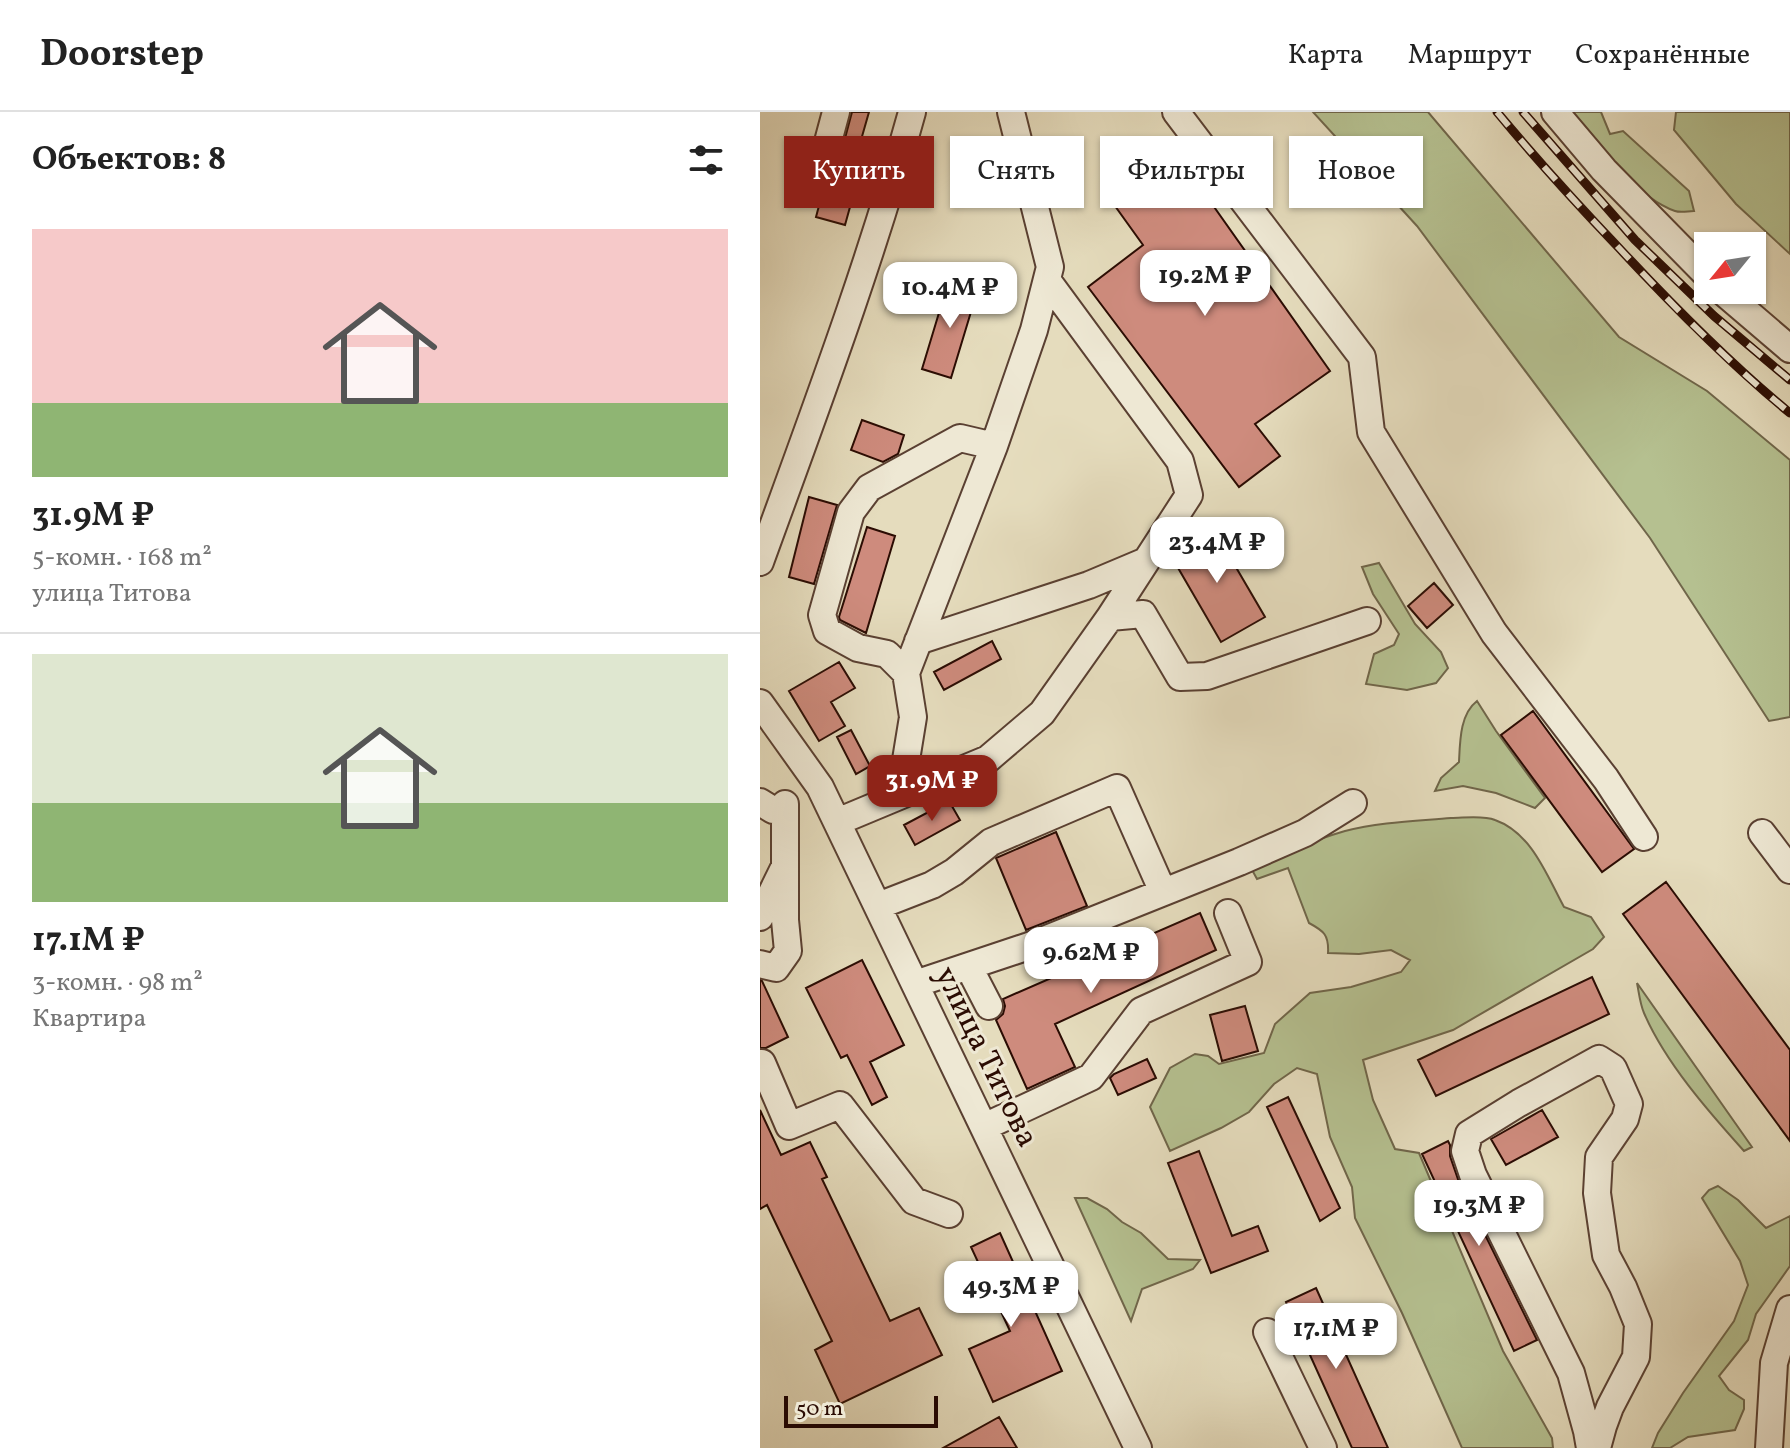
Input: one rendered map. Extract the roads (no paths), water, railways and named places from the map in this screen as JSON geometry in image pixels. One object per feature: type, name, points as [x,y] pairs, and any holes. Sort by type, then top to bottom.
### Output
[{"type":"street","points":[[830,136],[836,112]]},
{"type":"street","points":[[760,562],[859,283],[912,112]]},
{"type":"street","points":[[884,802],[906,760],[913,717],[906,673],[994,446],[1034,330],[1050,267],[1011,112]]},
{"type":"street","points":[[1176,112],[1362,357],[1371,432],[1494,633],[1606,779],[1644,837]]},
{"type":"street","points":[[1555,112],[1604,170],[1694,262]]},
{"type":"street","points":[[837,822],[988,759],[1042,713],[1110,617],[1189,495],[1180,461],[1047,280]]},
{"type":"street","points":[[1737,304],[1790,349]]},
{"type":"street","points":[[906,673],[887,654],[858,648],[827,631],[822,615],[851,512],[869,488],[960,438],[994,446]]},
{"type":"street","points":[[918,641],[1089,585],[1146,561]]},
{"type":"street","points":[[1110,617],[1143,614],[1180,677],[1207,676],[1367,621]]},
{"type":"street","name":"улица Титова","points":[[760,703],[820,787],[1138,1448]]},
{"type":"street","points":[[878,906],[932,885],[954,872],[991,842],[1117,788],[1163,892]]},
{"type":"street","points":[[915,984],[1029,946],[1163,892],[1305,833],[1353,803]]},
{"type":"street","points":[[760,964],[776,968],[788,951],[785,867],[773,805]]},
{"type":"street","points":[[1762,833],[1790,870]]},
{"type":"street","points":[[760,917],[785,867]]},
{"type":"street","points":[[984,1127],[1091,1077],[1141,1011],[1248,962],[1228,913]]},
{"type":"street","points":[[974,977],[989,1006]]},
{"type":"street","points":[[1590,1448],[1571,1373],[1473,1175],[1465,1151],[1469,1134],[1599,1059],[1613,1068],[1629,1104],[1625,1119],[1599,1157],[1597,1193],[1606,1255],[1638,1324],[1636,1357],[1610,1407],[1597,1448]]},
{"type":"street","points":[[762,1063],[789,1126],[840,1105],[914,1201],[949,1214]]},
{"type":"street","points":[[1769,1448],[1774,1363],[1790,1309]]},
{"type":"street","points":[[1267,1332],[1323,1448]]},
{"type":"railway","points":[[1497,112],[1572,198],[1660,291],[1723,354],[1790,413]]},
{"type":"railway","points":[[1523,112],[1635,240],[1714,316],[1790,380]]}]
